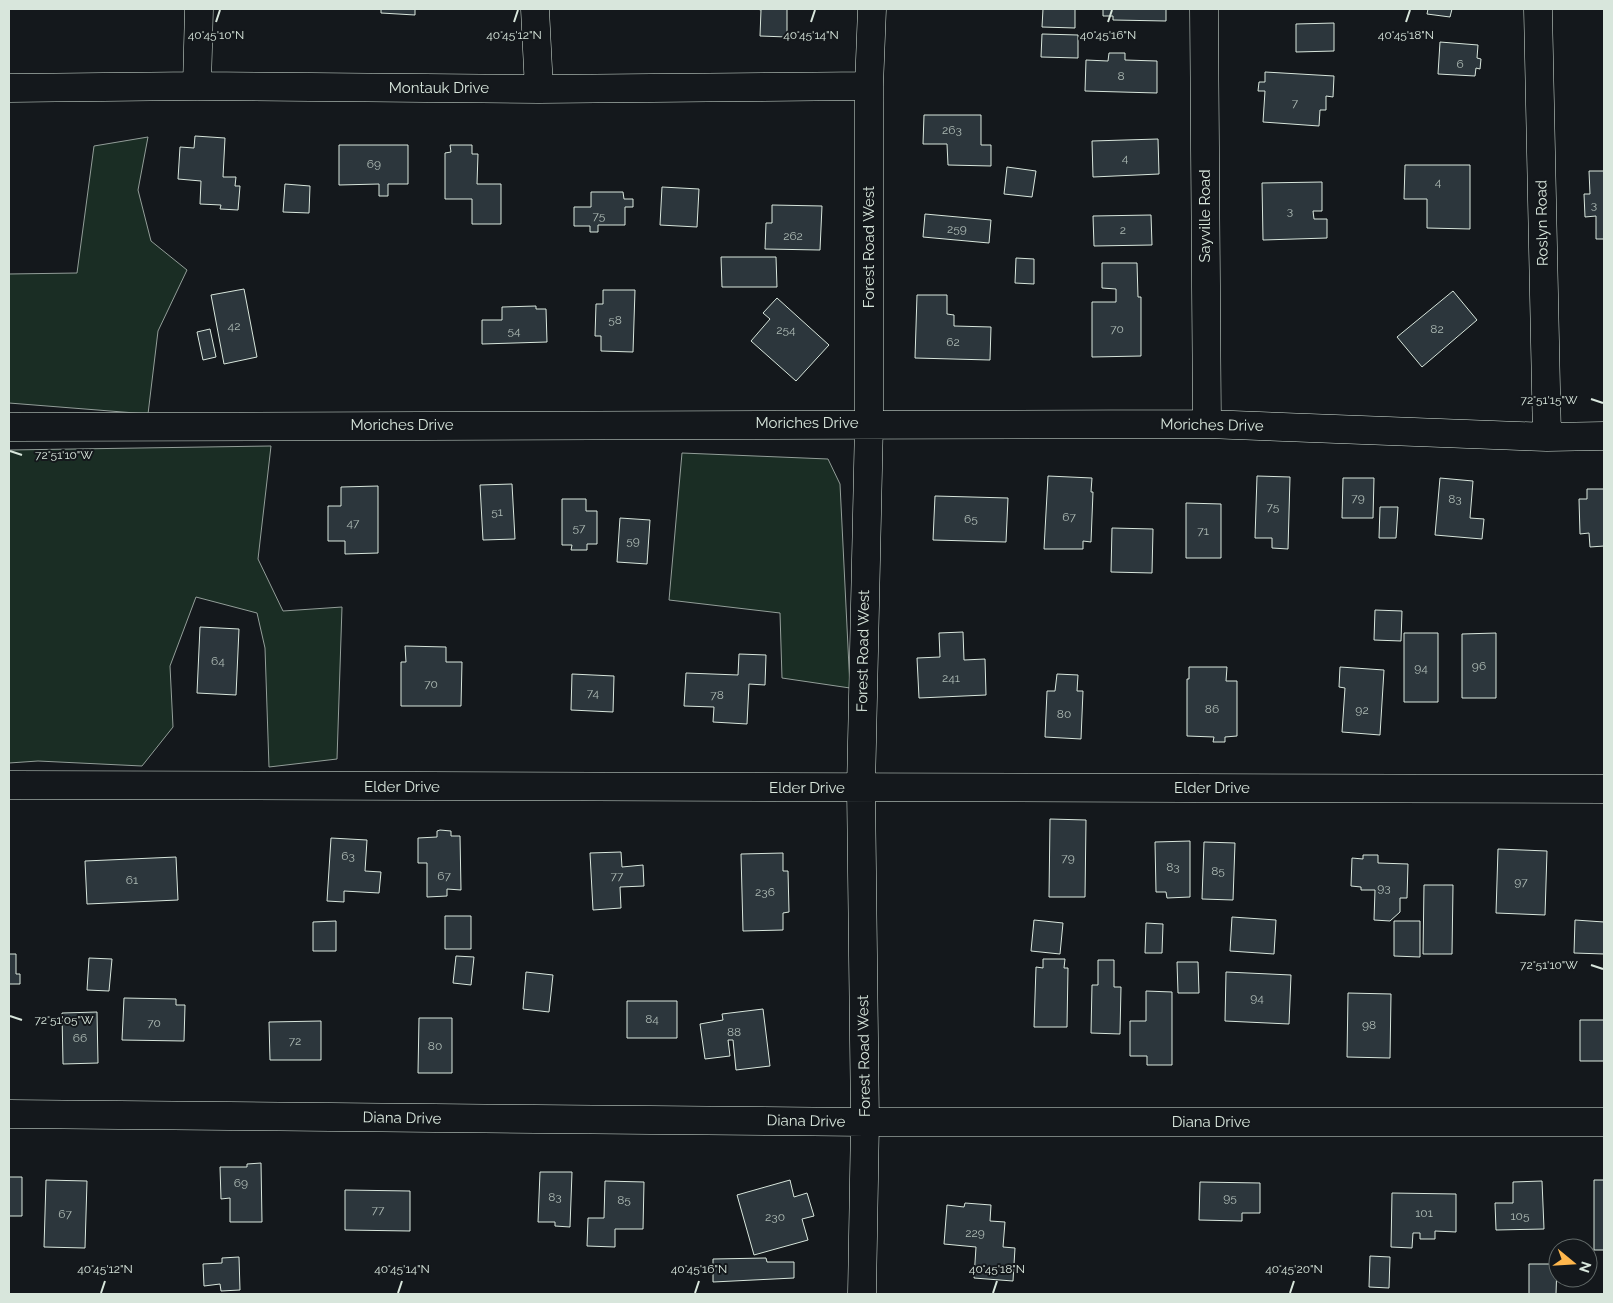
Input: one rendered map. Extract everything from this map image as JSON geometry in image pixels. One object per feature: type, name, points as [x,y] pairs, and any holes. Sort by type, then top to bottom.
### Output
[{"type":"street","points":[[197,86],[199,9]]},
{"type":"street","points":[[535,9],[539,89]]},
{"type":"street","name":"Forest Road West","points":[[862,1294],[865,1122],[861,788],[869,423],[872,9]]},
{"type":"street","name":"Sayville Road","points":[[1204,9],[1207,424]]},
{"type":"street","name":"Roslyn Road","points":[[1538,9],[1547,437]]},
{"type":"street","name":"Montauk Drive","points":[[9,88],[197,86],[539,89],[870,86]]},
{"type":"street","name":"Moriches Drive","points":[[9,427],[869,423],[1207,424],[1547,437],[1604,436]]},
{"type":"street","name":"Elder Drive","points":[[9,785],[1604,789]]},
{"type":"street","name":"Diana Drive","points":[[9,1114],[865,1122],[1604,1122]]},
{"type":"green space","points":[[148,137],[138,190],[151,241],[187,270],[158,331],[148,414],[9,403],[9,274],[77,273],[94,146]]},
{"type":"green space","points":[[271,446],[258,559],[283,611],[342,607],[337,759],[269,767],[265,648],[257,613],[196,597],[170,666],[173,727],[142,766],[38,761],[9,763],[9,450]]},
{"type":"green space","points":[[682,453],[828,459],[840,484],[850,688],[782,678],[780,613],[669,600]]},
{"type":"building","points":[[381,9],[415,9],[415,15],[381,13]]},
{"type":"building","points":[[757,9],[787,9],[787,37],[760,36],[761,10]]},
{"type":"building","points":[[1043,9],[1075,9],[1075,28],[1042,27]]},
{"type":"building","points":[[1103,9],[1166,9],[1166,21],[1113,20],[1113,16],[1103,16]]},
{"type":"building","points":[[1428,9],[1452,9],[1450,17],[1427,14]]},
{"type":"building","points":[[1334,23],[1334,51],[1296,52],[1296,24]]},
{"type":"building","points":[[1042,34],[1078,35],[1078,58],[1041,57]]},
{"type":"building","points":[[1440,42],[1478,45],[1477,58],[1481,59],[1480,69],[1476,68],[1475,76],[1438,74]]},
{"type":"building","points":[[1109,53],[1125,53],[1125,60],[1157,61],[1157,93],[1085,91],[1086,60],[1108,61]]},
{"type":"building","points":[[1265,72],[1334,76],[1333,97],[1326,96],[1326,110],[1320,110],[1319,126],[1263,122],[1265,91],[1258,91],[1259,82],[1265,82]]},
{"type":"building","points":[[924,115],[981,115],[981,145],[991,145],[991,166],[948,165],[947,144],[923,144]]},
{"type":"building","points":[[195,136],[225,138],[223,177],[236,177],[235,186],[240,186],[238,210],[220,209],[221,205],[200,204],[201,181],[178,179],[180,147],[194,148]]},
{"type":"building","points":[[1158,139],[1159,174],[1093,177],[1092,141]]},
{"type":"building","points":[[339,145],[408,145],[408,184],[388,184],[388,196],[379,196],[379,184],[339,185]]},
{"type":"building","points":[[450,145],[472,145],[472,154],[478,154],[477,184],[501,184],[501,224],[472,224],[472,199],[445,199],[445,153],[451,152]]},
{"type":"building","points":[[1405,165],[1470,165],[1470,229],[1427,228],[1427,199],[1404,199]]},
{"type":"building","points":[[1007,167],[1036,171],[1032,197],[1004,194]]},
{"type":"building","points":[[1589,171],[1604,171],[1604,239],[1596,239],[1596,216],[1585,217],[1584,194],[1590,194]]},
{"type":"building","points":[[1322,182],[1322,211],[1313,211],[1314,219],[1327,219],[1327,238],[1263,240],[1262,183]]},
{"type":"building","points":[[285,184],[310,186],[309,213],[283,212]]},
{"type":"building","points":[[662,187],[699,189],[697,227],[660,225]]},
{"type":"building","points":[[591,192],[623,192],[624,199],[633,199],[633,207],[625,207],[625,225],[598,225],[598,232],[590,232],[590,226],[574,226],[574,207],[591,207]]},
{"type":"building","points":[[772,205],[822,206],[820,250],[765,249],[766,223],[772,223]]},
{"type":"building","points":[[925,214],[991,220],[989,243],[923,237]]},
{"type":"building","points":[[1151,215],[1152,245],[1094,246],[1093,216]]},
{"type":"building","points":[[721,257],[776,257],[777,287],[722,287]]},
{"type":"building","points":[[1016,258],[1034,259],[1034,284],[1015,283]]},
{"type":"building","points":[[1102,263],[1137,263],[1138,297],[1141,297],[1141,356],[1092,357],[1092,302],[1116,302],[1116,289],[1102,288]]},
{"type":"building","points":[[244,289],[257,357],[224,364],[211,295]]},
{"type":"building","points":[[603,290],[635,290],[633,352],[601,351],[601,336],[595,336],[596,304],[603,304]]},
{"type":"building","points":[[1453,291],[1477,320],[1422,367],[1397,337]]},
{"type":"building","points":[[917,295],[947,295],[947,314],[954,315],[954,326],[991,327],[990,360],[915,358]]},
{"type":"building","points":[[777,298],[829,345],[796,381],[751,341],[770,319],[763,313]]},
{"type":"building","points":[[536,306],[536,309],[546,309],[547,342],[482,344],[482,320],[502,320],[502,307]]},
{"type":"building","points":[[210,329],[216,357],[203,360],[197,332]]},
{"type":"building","points":[[1048,476],[1092,478],[1091,542],[1083,541],[1083,549],[1044,549]]},
{"type":"building","points":[[1257,476],[1290,477],[1288,549],[1272,548],[1272,538],[1255,538]]},
{"type":"building","points":[[1343,478],[1374,478],[1373,518],[1342,518]]},
{"type":"building","points":[[1440,478],[1473,481],[1470,518],[1484,519],[1482,539],[1435,535]]},
{"type":"building","points":[[512,484],[515,539],[483,540],[480,485]]},
{"type":"building","points":[[378,486],[378,553],[345,554],[345,541],[328,541],[328,506],[341,506],[341,487]]},
{"type":"building","points":[[1587,489],[1604,489],[1604,546],[1590,547],[1589,533],[1580,534],[1579,499],[1587,499]]},
{"type":"building","points":[[935,496],[1008,498],[1006,542],[933,540]]},
{"type":"building","points":[[562,499],[586,499],[586,511],[597,511],[597,544],[587,544],[587,550],[571,550],[572,545],[562,545]]},
{"type":"building","points":[[1186,503],[1221,504],[1221,558],[1186,558]]},
{"type":"building","points":[[1380,507],[1398,507],[1396,538],[1379,538]]},
{"type":"building","points":[[620,518],[650,520],[647,564],[617,562]]},
{"type":"building","points":[[1112,528],[1153,529],[1152,573],[1111,572]]},
{"type":"building","points":[[1375,610],[1402,611],[1401,641],[1374,640]]},
{"type":"building","points":[[200,627],[239,629],[236,695],[197,693]]},
{"type":"building","points":[[963,632],[964,660],[985,659],[986,695],[919,698],[917,658],[940,657],[939,633]]},
{"type":"building","points":[[1404,633],[1438,633],[1438,702],[1404,702]]},
{"type":"building","points":[[1496,633],[1496,698],[1462,698],[1462,634]]},
{"type":"building","points":[[405,646],[446,647],[446,662],[462,662],[461,706],[401,706],[401,662],[406,662]]},
{"type":"building","points":[[739,654],[766,655],[765,685],[749,684],[747,724],[713,722],[714,707],[684,706],[686,673],[738,675]]},
{"type":"building","points":[[1189,667],[1227,667],[1226,681],[1237,681],[1237,736],[1225,737],[1225,742],[1213,742],[1214,737],[1187,736],[1187,679],[1189,679]]},
{"type":"building","points":[[1340,667],[1384,670],[1380,735],[1342,732],[1345,688],[1339,687]]},
{"type":"building","points":[[572,674],[614,676],[613,712],[571,710]]},
{"type":"building","points":[[1057,674],[1078,675],[1077,691],[1083,691],[1081,739],[1045,737],[1047,691],[1055,691]]},
{"type":"building","points":[[1050,819],[1086,820],[1085,897],[1049,897]]},
{"type":"building","points":[[437,831],[451,831],[451,836],[460,836],[461,890],[447,889],[447,896],[427,897],[427,863],[418,863],[418,838],[437,837]]},
{"type":"building","points":[[331,838],[367,840],[365,871],[381,872],[379,893],[344,891],[344,902],[327,901]]},
{"type":"building","points":[[1190,841],[1190,897],[1167,898],[1166,892],[1156,892],[1155,842]]},
{"type":"building","points":[[1204,842],[1235,843],[1233,900],[1202,899]]},
{"type":"building","points":[[1498,849],[1547,851],[1545,915],[1496,913]]},
{"type":"building","points":[[621,852],[622,867],[643,865],[644,886],[620,887],[621,908],[593,910],[590,853]]},
{"type":"building","points":[[783,853],[783,871],[788,871],[789,912],[783,913],[783,930],[743,931],[741,854]]},
{"type":"building","points":[[1363,855],[1378,855],[1378,863],[1408,864],[1407,898],[1400,898],[1400,912],[1390,921],[1374,920],[1375,890],[1361,890],[1361,887],[1351,886],[1352,858],[1363,859]]},
{"type":"building","points":[[176,857],[178,900],[87,904],[85,861]]},
{"type":"building","points":[[1424,885],[1453,885],[1452,954],[1423,954]]},
{"type":"building","points":[[445,916],[471,916],[471,949],[445,949]]},
{"type":"building","points":[[1232,917],[1276,920],[1274,954],[1230,951]]},
{"type":"building","points":[[1034,920],[1063,923],[1060,954],[1031,951]]},
{"type":"building","points":[[1575,920],[1604,922],[1604,954],[1574,953]]},
{"type":"building","points":[[336,921],[336,951],[313,951],[313,922]]},
{"type":"building","points":[[1394,921],[1420,921],[1420,957],[1394,956]]},
{"type":"building","points":[[1146,923],[1163,924],[1162,953],[1145,953]]},
{"type":"building","points":[[9,954],[16,954],[16,974],[20,974],[20,984],[9,984]]},
{"type":"building","points":[[456,956],[474,957],[471,985],[453,983]]},
{"type":"building","points":[[89,958],[112,959],[109,991],[87,990]]},
{"type":"building","points":[[1043,959],[1065,959],[1064,968],[1068,968],[1067,1027],[1034,1027],[1036,967],[1043,968]]},
{"type":"building","points":[[1098,960],[1114,960],[1114,987],[1121,987],[1120,1034],[1091,1033],[1092,985],[1098,985]]},
{"type":"building","points":[[1177,962],[1198,962],[1199,993],[1178,993]]},
{"type":"building","points":[[526,972],[553,975],[549,1012],[523,1009]]},
{"type":"building","points":[[1226,972],[1291,975],[1289,1024],[1225,1021]]},
{"type":"building","points":[[1146,991],[1172,992],[1172,1065],[1147,1065],[1147,1056],[1130,1056],[1130,1021],[1146,1021]]},
{"type":"building","points":[[1348,993],[1391,994],[1390,1058],[1347,1057]]},
{"type":"building","points":[[124,998],[176,999],[176,1005],[185,1005],[184,1041],[122,1040]]},
{"type":"building","points":[[627,1001],[677,1001],[677,1038],[627,1038]]},
{"type":"building","points":[[763,1009],[770,1066],[736,1070],[733,1040],[728,1040],[730,1056],[705,1059],[700,1024],[723,1020],[722,1014]]},
{"type":"building","points":[[97,1012],[98,1063],[63,1064],[62,1013]]},
{"type":"building","points":[[419,1018],[452,1018],[452,1073],[418,1073]]},
{"type":"building","points":[[1580,1020],[1604,1020],[1604,1061],[1580,1061]]},
{"type":"building","points":[[321,1021],[321,1060],[270,1060],[269,1022]]},
{"type":"building","points":[[261,1163],[262,1222],[230,1222],[230,1198],[221,1199],[220,1167],[247,1167],[247,1164]]},
{"type":"building","points":[[540,1172],[572,1172],[570,1227],[555,1226],[555,1222],[538,1222]]},
{"type":"building","points":[[9,1177],[22,1177],[22,1216],[9,1216]]},
{"type":"building","points":[[46,1180],[87,1181],[85,1248],[44,1247]]},
{"type":"building","points":[[790,1180],[794,1197],[807,1193],[814,1216],[802,1219],[808,1240],[754,1255],[737,1195]]},
{"type":"building","points":[[1594,1180],[1604,1180],[1604,1250],[1598,1250],[1598,1238],[1594,1238]]},
{"type":"building","points":[[605,1181],[644,1182],[643,1229],[615,1229],[615,1247],[587,1246],[588,1218],[604,1218]]},
{"type":"building","points":[[1542,1181],[1544,1229],[1496,1230],[1495,1203],[1513,1203],[1513,1182]]},
{"type":"building","points":[[1200,1182],[1260,1183],[1260,1213],[1242,1213],[1242,1221],[1199,1220]]},
{"type":"building","points":[[345,1190],[410,1191],[410,1231],[345,1230]]},
{"type":"building","points":[[1392,1193],[1456,1194],[1456,1232],[1435,1231],[1435,1239],[1420,1239],[1420,1233],[1413,1233],[1412,1248],[1391,1247]]},
{"type":"building","points":[[965,1203],[991,1205],[990,1221],[1005,1222],[1003,1247],[1015,1248],[1013,1281],[974,1278],[976,1247],[944,1244],[947,1205],[964,1207]]},
{"type":"building","points":[[1370,1256],[1390,1257],[1389,1288],[1369,1287]]},
{"type":"building","points":[[239,1257],[240,1290],[221,1291],[220,1284],[204,1286],[203,1264],[222,1263],[222,1258]]},
{"type":"building","points":[[766,1258],[767,1262],[794,1262],[794,1278],[713,1282],[713,1259]]},
{"type":"building","points":[[1529,1264],[1548,1264],[1548,1288],[1556,1288],[1556,1294],[1529,1294]]}]
